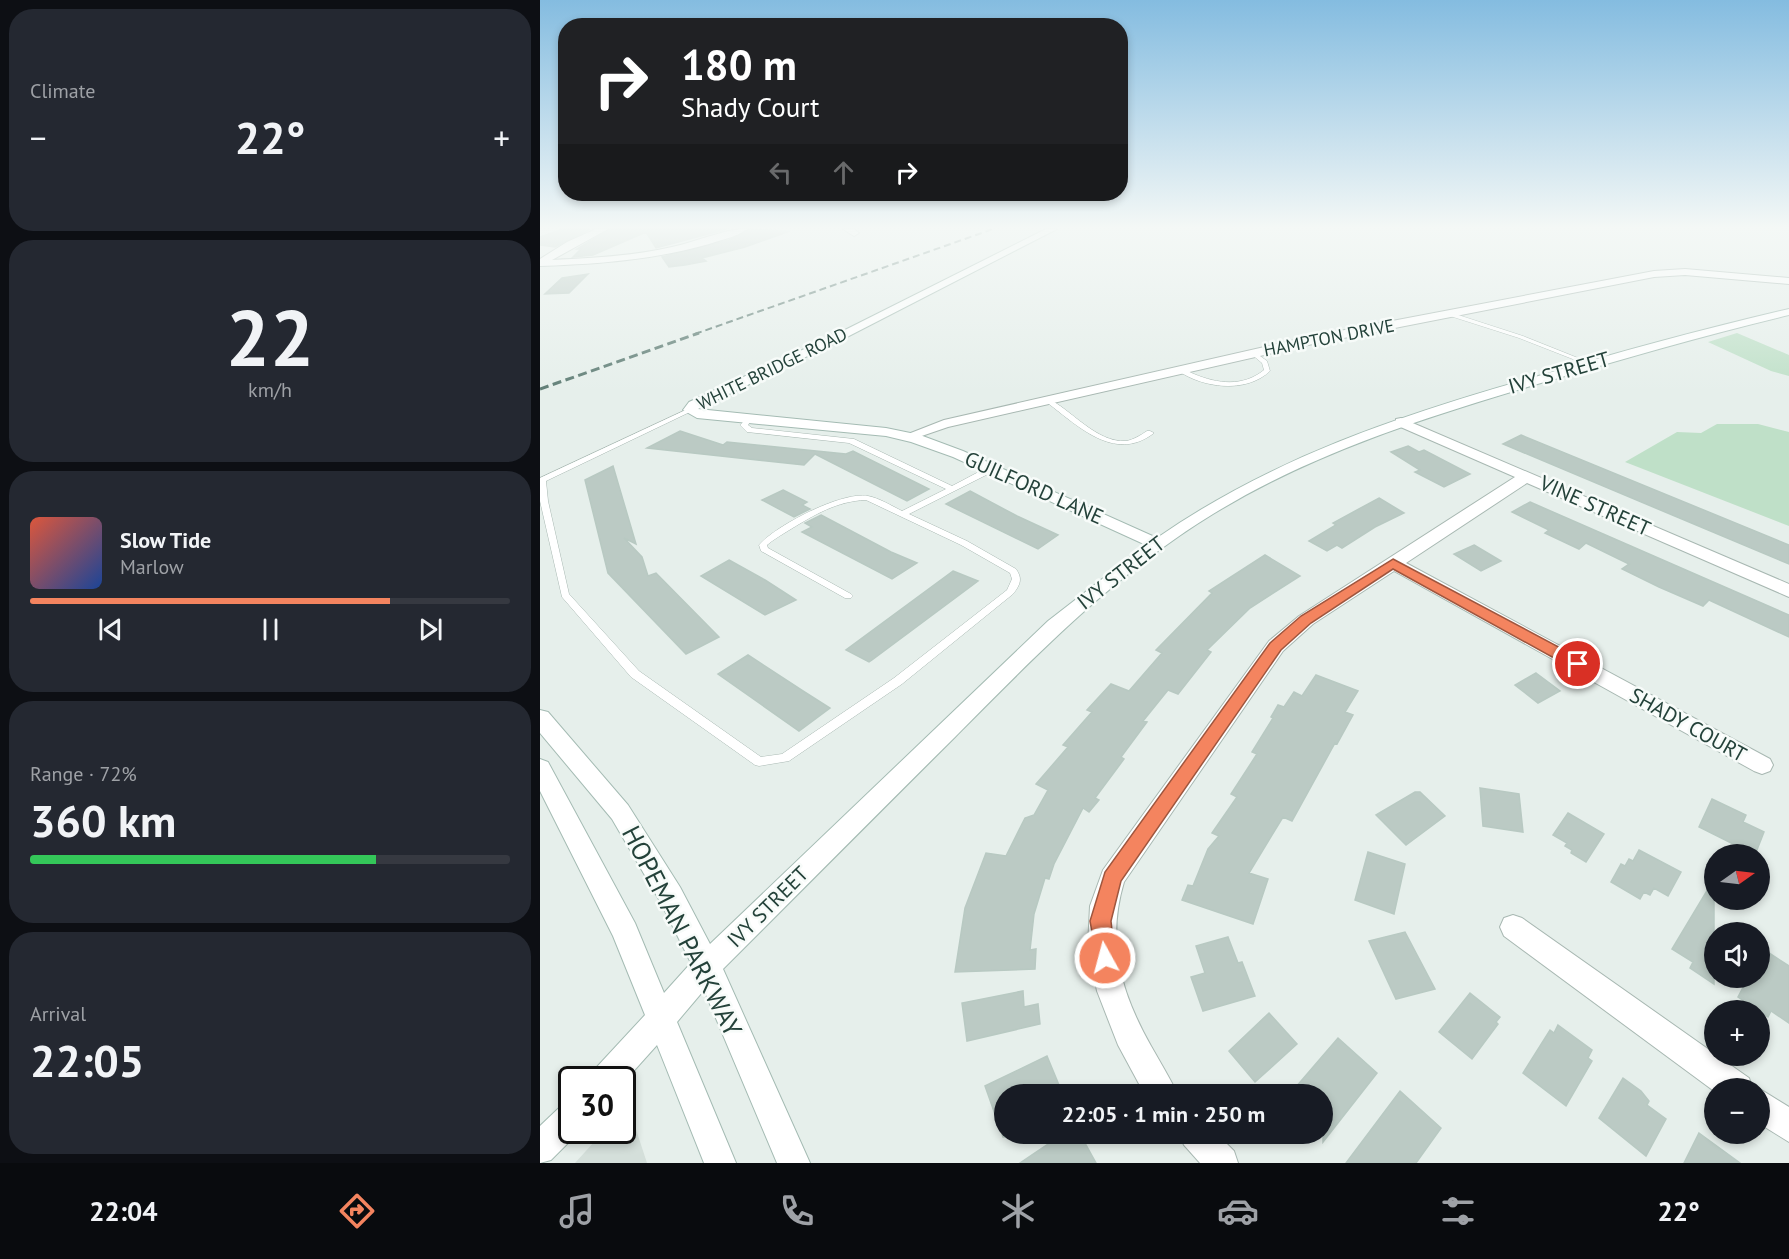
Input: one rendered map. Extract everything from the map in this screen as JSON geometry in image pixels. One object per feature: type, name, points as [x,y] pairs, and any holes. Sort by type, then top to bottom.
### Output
[{"type":"street","name":"WHITE BRIDGE ROAD","points":[[910,436],[697,414],[690,410],[694,405],[712,396],[841,336],[945,283]]},
{"type":"street","name":"HAMPTON DRIVE","points":[[910,436],[944,424],[1253,353],[1606,283]]},
{"type":"street","name":"IVY STREET","points":[[618,1066],[707,966],[1055,625],[1157,544],[1205,512],[1280,471],[1401,422],[1719,327],[1789,312]]},
{"type":"street","name":"VINE STREET","points":[[1401,422],[1789,591]]},
{"type":"street","name":"GUILFORD LANE","points":[[910,436],[934,444],[1157,544]]},
{"type":"street","points":[[1156,1084],[1131,1042],[1107,976],[1101,921],[1112,878],[1276,646],[1306,620],[1527,476]]},
{"type":"street","name":"SHADY COURT","points":[[1393,563],[1762,765]]},
{"type":"street","name":"HOPEMAN PARKWAY","points":[[540,718],[620,811],[673,902],[707,966],[794,1163]]},
{"type":"street","points":[[540,768],[625,932],[720,1163]]},
{"type":"street","points":[[1513,927],[1723,1078]]},
{"type":"street","points":[[1770,1112],[1789,1126]]},
{"type":"street","points":[[540,1149],[558,1131]]},
{"type":"street","points":[[1204,1144],[1222,1163]]},
{"type":"lane","points":[[1449,314],[1521,337],[1590,364]]},
{"type":"lane","points":[[1180,370],[1214,382],[1243,383],[1254,380],[1267,371],[1265,362],[1253,353]]},
{"type":"lane","points":[[1047,400],[1087,428],[1118,442],[1131,442],[1150,433]]},
{"type":"lane","points":[[690,410],[548,476],[541,484],[565,595],[635,674],[759,762],[785,758],[871,701],[1010,592],[1017,583],[1013,571],[867,498],[848,498],[827,507],[768,540],[764,545],[764,549],[849,596]]},
{"type":"lane","points":[[749,419],[744,425],[750,430],[851,441],[952,489]]},
{"type":"lane","points":[[903,514],[991,469]]},
{"type":"shaded area","points":[[636,1129],[647,1163],[575,1163],[592,1144],[636,1144]]},
{"type":"green space","points":[[1737,333],[1789,355],[1789,376],[1771,371],[1708,342]]},
{"type":"green space","points":[[1717,424],[1758,424],[1789,432],[1789,526],[1625,462],[1677,432],[1701,433]]},
{"type":"building","points":[[556,283],[579,283],[569,293],[545,294]]},
{"type":"building","points":[[680,431],[723,445],[727,442],[846,454],[853,451],[929,489],[907,501],[815,454],[804,465],[647,448]]},
{"type":"building","points":[[1521,435],[1789,545],[1789,564],[1503,444]]},
{"type":"building","points":[[1408,446],[1419,452],[1424,450],[1470,474],[1444,487],[1415,472],[1420,470],[1391,452]]},
{"type":"building","points":[[613,466],[636,544],[624,538],[642,557],[648,576],[656,573],[719,637],[686,654],[608,573],[585,480]]},
{"type":"building","points":[[783,490],[807,502],[802,505],[810,509],[794,517],[762,500]]},
{"type":"building","points":[[970,491],[1058,535],[1038,549],[946,504]]},
{"type":"building","points":[[1379,498],[1404,513],[1375,527],[1342,548],[1337,545],[1327,551],[1309,541],[1336,525],[1333,523]]},
{"type":"building","points":[[1530,502],[1789,615],[1789,637],[1709,600],[1703,606],[1659,587],[1622,569],[1629,564],[1586,543],[1579,549],[1545,533],[1549,530],[1512,512]]},
{"type":"building","points":[[821,515],[917,563],[892,579],[802,532],[812,527],[805,523]]},
{"type":"building","points":[[1474,545],[1501,561],[1481,571],[1454,554]]},
{"type":"building","points":[[1265,555],[1300,576],[1250,608],[1207,650],[1211,652],[1178,694],[1168,690],[1143,721],[1147,722],[1121,757],[1124,759],[1095,798],[1099,800],[1089,812],[1083,808],[1054,864],[1049,879],[1045,878],[1034,914],[1030,950],[1036,949],[1035,969],[955,972],[965,908],[986,853],[1006,856],[1025,818],[1034,815],[1048,790],[1036,784],[1068,747],[1063,745],[1092,712],[1087,710],[1111,684],[1129,691],[1162,653],[1156,650],[1212,593],[1209,591]]},
{"type":"building","points":[[729,560],[796,600],[765,615],[701,576]]},
{"type":"building","points":[[953,571],[978,581],[869,662],[846,650]]},
{"type":"building","points":[[748,655],[830,708],[799,731],[718,674]]},
{"type":"building","points":[[1536,673],[1560,691],[1538,703],[1515,685]]},
{"type":"building","points":[[1316,675],[1358,691],[1345,712],[1353,715],[1292,821],[1283,817],[1249,873],[1268,879],[1253,924],[1182,900],[1188,885],[1193,886],[1208,849],[1219,836],[1212,833],[1237,797],[1231,794],[1257,754],[1252,752],[1273,718],[1271,717],[1278,705],[1284,707],[1294,692],[1302,696]]},
{"type":"building","points":[[1480,788],[1519,794],[1523,832],[1483,826]]},
{"type":"building","points":[[1415,792],[1420,792],[1445,816],[1406,845],[1376,815]]},
{"type":"building","points":[[1712,799],[1746,815],[1743,822],[1764,832],[1759,844],[1733,844],[1699,827]]},
{"type":"building","points":[[1568,813],[1604,834],[1586,862],[1571,853],[1572,850],[1565,846],[1567,843],[1553,835]]},
{"type":"building","points":[[1639,850],[1681,872],[1668,896],[1654,888],[1650,895],[1644,892],[1640,899],[1611,882],[1621,864],[1625,866],[1629,859],[1633,861]]},
{"type":"building","points":[[1368,852],[1405,864],[1394,914],[1355,900]]},
{"type":"building","points":[[1704,896],[1704,910],[1714,910],[1714,922],[1704,922],[1704,977],[1690,968],[1693,962],[1672,949]]},
{"type":"building","points":[[1405,932],[1435,989],[1396,999],[1369,941]]},
{"type":"building","points":[[1228,937],[1238,963],[1242,962],[1255,996],[1203,1011],[1191,977],[1205,973],[1196,946]]},
{"type":"building","points":[[1770,954],[1789,966],[1789,1023],[1771,1011],[1770,1013],[1770,1000],[1742,1000],[1738,997],[1743,988],[1770,988]]},
{"type":"building","points":[[1023,991],[1024,1007],[1038,1004],[1040,1024],[967,1041],[962,1003]]},
{"type":"building","points":[[1470,993],[1500,1017],[1496,1022],[1498,1024],[1472,1059],[1439,1032]]},
{"type":"building","points":[[1269,1013],[1297,1044],[1255,1082],[1229,1051]]},
{"type":"building","points":[[1558,1025],[1592,1050],[1588,1058],[1592,1061],[1566,1106],[1523,1073],[1550,1030],[1554,1033]]},
{"type":"building","points":[[1338,1038],[1377,1073],[1333,1129],[1333,1084],[1298,1084]]},
{"type":"building","points":[[1047,1056],[1059,1084],[994,1084],[994,1112],[985,1086]]},
{"type":"building","points":[[1623,1078],[1641,1091],[1649,1101],[1647,1105],[1666,1119],[1646,1156],[1599,1118]]},
{"type":"building","points":[[1400,1091],[1441,1128],[1416,1163],[1346,1163]]},
{"type":"building","points":[[1699,1133],[1704,1137],[1704,1144],[1714,1144],[1740,1163],[1684,1163]]},
{"type":"building","points":[[1048,1144],[1086,1144],[1096,1163],[1020,1163]]},
{"type":"railway","points":[[695,334],[839,283]]},
{"type":"railway","points":[[540,389],[699,333]]},
{"type":"route","points":[[1105,958],[1101,921],[1112,878],[1276,646],[1306,620],[1393,563],[1578,664]]}]
